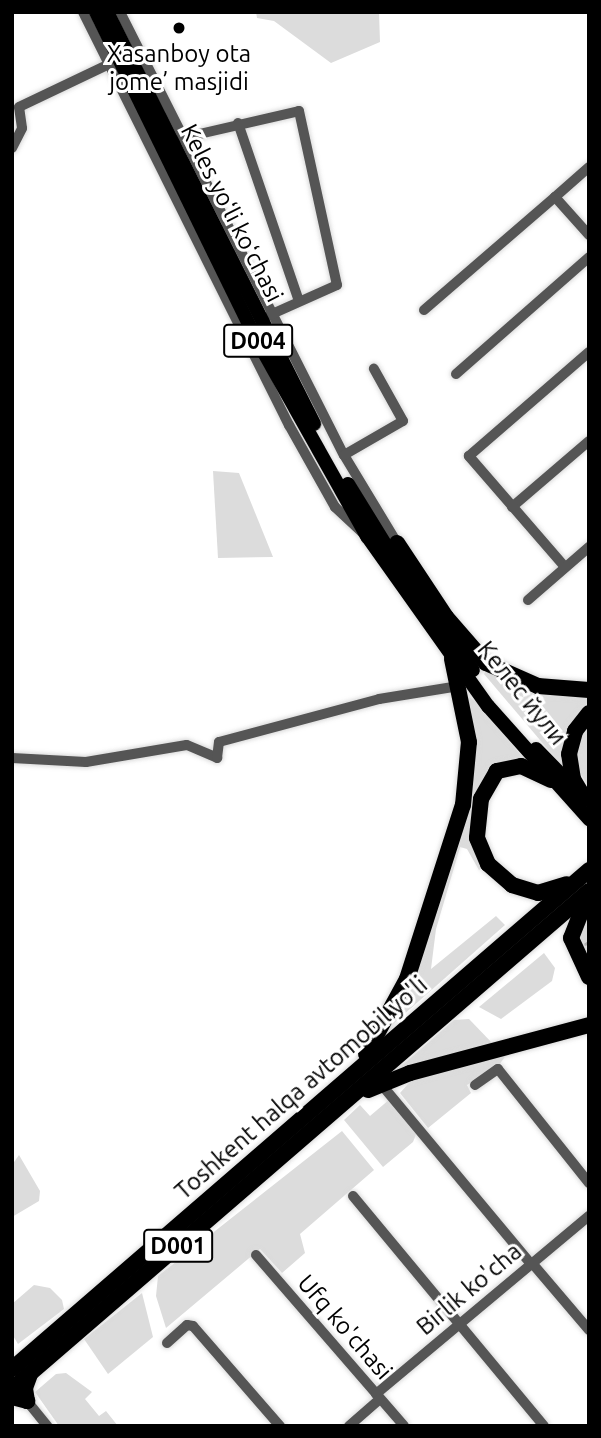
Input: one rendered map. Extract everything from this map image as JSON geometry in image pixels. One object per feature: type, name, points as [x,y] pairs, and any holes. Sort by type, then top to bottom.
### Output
[{"type":"highway","points":[[397,542],[446,617],[486,663],[538,686],[589,690]]},
{"type":"highway","points":[[338,1085],[372,1046],[398,999],[463,805],[470,742],[452,652]]},
{"type":"highway","points":[[587,801],[573,779],[569,754],[575,731],[589,713]]},
{"type":"highway","points":[[551,780],[517,765],[494,773],[479,807],[480,849],[500,877],[525,891],[550,891],[587,883]]},
{"type":"highway","points":[[587,883],[571,938],[589,977]]},
{"type":"highway","name":"Toshkent halqa avtomobil yo'li","points":[[12,1369],[338,1085],[587,883]]},
{"type":"highway","name":"Toshkent halqa avtomobil yo'li","points":[[12,1389],[344,1102],[587,883]]},
{"type":"highway","points":[[344,1102],[381,1084],[589,1025]]},
{"type":"highway","points":[[263,1149],[274,1163]]},
{"type":"highway","points":[[20,1399],[30,1374]]},
{"type":"main road","name":"Keles yoʻli koʻchasi","points":[[96,12],[204,227],[258,342],[367,536],[452,652]]},
{"type":"main road","name":"Keles yoʻli koʻchasi","points":[[107,12],[317,432],[452,652]]},
{"type":"main road","points":[[155,87],[157,114]]},
{"type":"main road","points":[[200,250],[204,227]]},
{"type":"main road","points":[[397,542],[398,565]]},
{"type":"main road","name":"Келес йули","points":[[452,652],[551,780]]},
{"type":"main road","name":"Келес йули","points":[[452,652],[529,741],[587,801]]},
{"type":"main road","name":"D004","points":[[551,780],[589,819]]},
{"type":"street","name":"Keles yoʻli koʻchasi","points":[[83,12],[200,250],[335,507],[367,536]]},
{"type":"street","name":"Keles yoʻli koʻchasi","points":[[120,12],[270,315],[344,456],[397,542]]},
{"type":"street","points":[[12,148],[22,128],[19,107],[109,64]]},
{"type":"street","points":[[182,138],[299,111],[337,285],[270,315]]},
{"type":"street","points":[[238,123],[299,301]]},
{"type":"street","points":[[424,310],[589,167]]},
{"type":"street","points":[[555,197],[589,235]]},
{"type":"street","points":[[456,374],[589,257]]},
{"type":"street","points":[[565,567],[469,456],[589,352]]},
{"type":"street","points":[[344,456],[403,421],[374,369]]},
{"type":"street","points":[[512,507],[589,442]]},
{"type":"street","points":[[528,600],[589,547]]},
{"type":"street","points":[[12,758],[86,762],[187,745],[217,758],[219,742],[379,699],[459,686]]},
{"type":"street","points":[[475,1085],[498,1069],[589,1183]]},
{"type":"street","points":[[381,1084],[589,1330]]},
{"type":"street","points":[[353,1196],[544,1426]]},
{"type":"street","name":"Birlik ko'cha","points":[[349,1426],[458,1325],[589,1216]]},
{"type":"street","name":"Ufq ko'chasi","points":[[256,1255],[404,1426]]},
{"type":"street","points":[[167,1343],[187,1325],[193,1326],[277,1425]]},
{"type":"street","points":[[20,1399],[47,1426]]},
{"type":"shaded area","points":[[256,12],[379,12],[380,42],[331,63],[274,21],[257,18]]},
{"type":"shaded area","points":[[213,471],[239,473],[273,557],[218,558]]},
{"type":"shaded area","points":[[487,670],[589,696],[567,772],[484,674]]},
{"type":"shaded area","points":[[466,695],[478,703],[529,765],[483,780],[484,866],[479,870],[467,849],[460,847],[436,929],[431,969],[496,916],[505,925],[393,1024],[472,796],[474,747]]},
{"type":"shaded area","points":[[589,718],[589,788],[577,767],[577,734]]},
{"type":"shaded area","points":[[589,907],[589,966],[576,933]]},
{"type":"shaded area","points":[[544,953],[555,968],[552,981],[501,1019],[479,1007]]},
{"type":"shaded area","points":[[469,1019],[495,1046],[390,1076],[454,1020]]},
{"type":"shaded area","points":[[507,1054],[499,1065],[467,1085],[471,1093],[428,1128],[400,1093],[416,1075]]},
{"type":"shaded area","points":[[390,1099],[417,1132],[413,1142],[383,1167],[344,1120],[360,1105],[370,1116]]},
{"type":"shaded area","points":[[342,1131],[374,1170],[300,1234],[305,1253],[282,1273],[260,1249],[166,1328],[156,1296],[158,1276]]},
{"type":"shaded area","points":[[19,1155],[40,1191],[39,1201],[12,1217],[12,1165]]},
{"type":"shaded area","points":[[34,1285],[50,1288],[62,1300],[64,1309],[18,1344],[12,1334],[12,1304]]},
{"type":"shaded area","points":[[142,1293],[153,1337],[108,1374],[84,1339]]},
{"type":"shaded area","points":[[66,1373],[92,1392],[85,1399],[99,1416],[106,1411],[118,1426],[59,1426],[35,1392],[56,1374]]},
{"type":"waterway","points":[[585,944],[589,942]]},
{"type":"place","name":"Xasanboy ota jome’ masjidi","points":[[179,28]]}]
